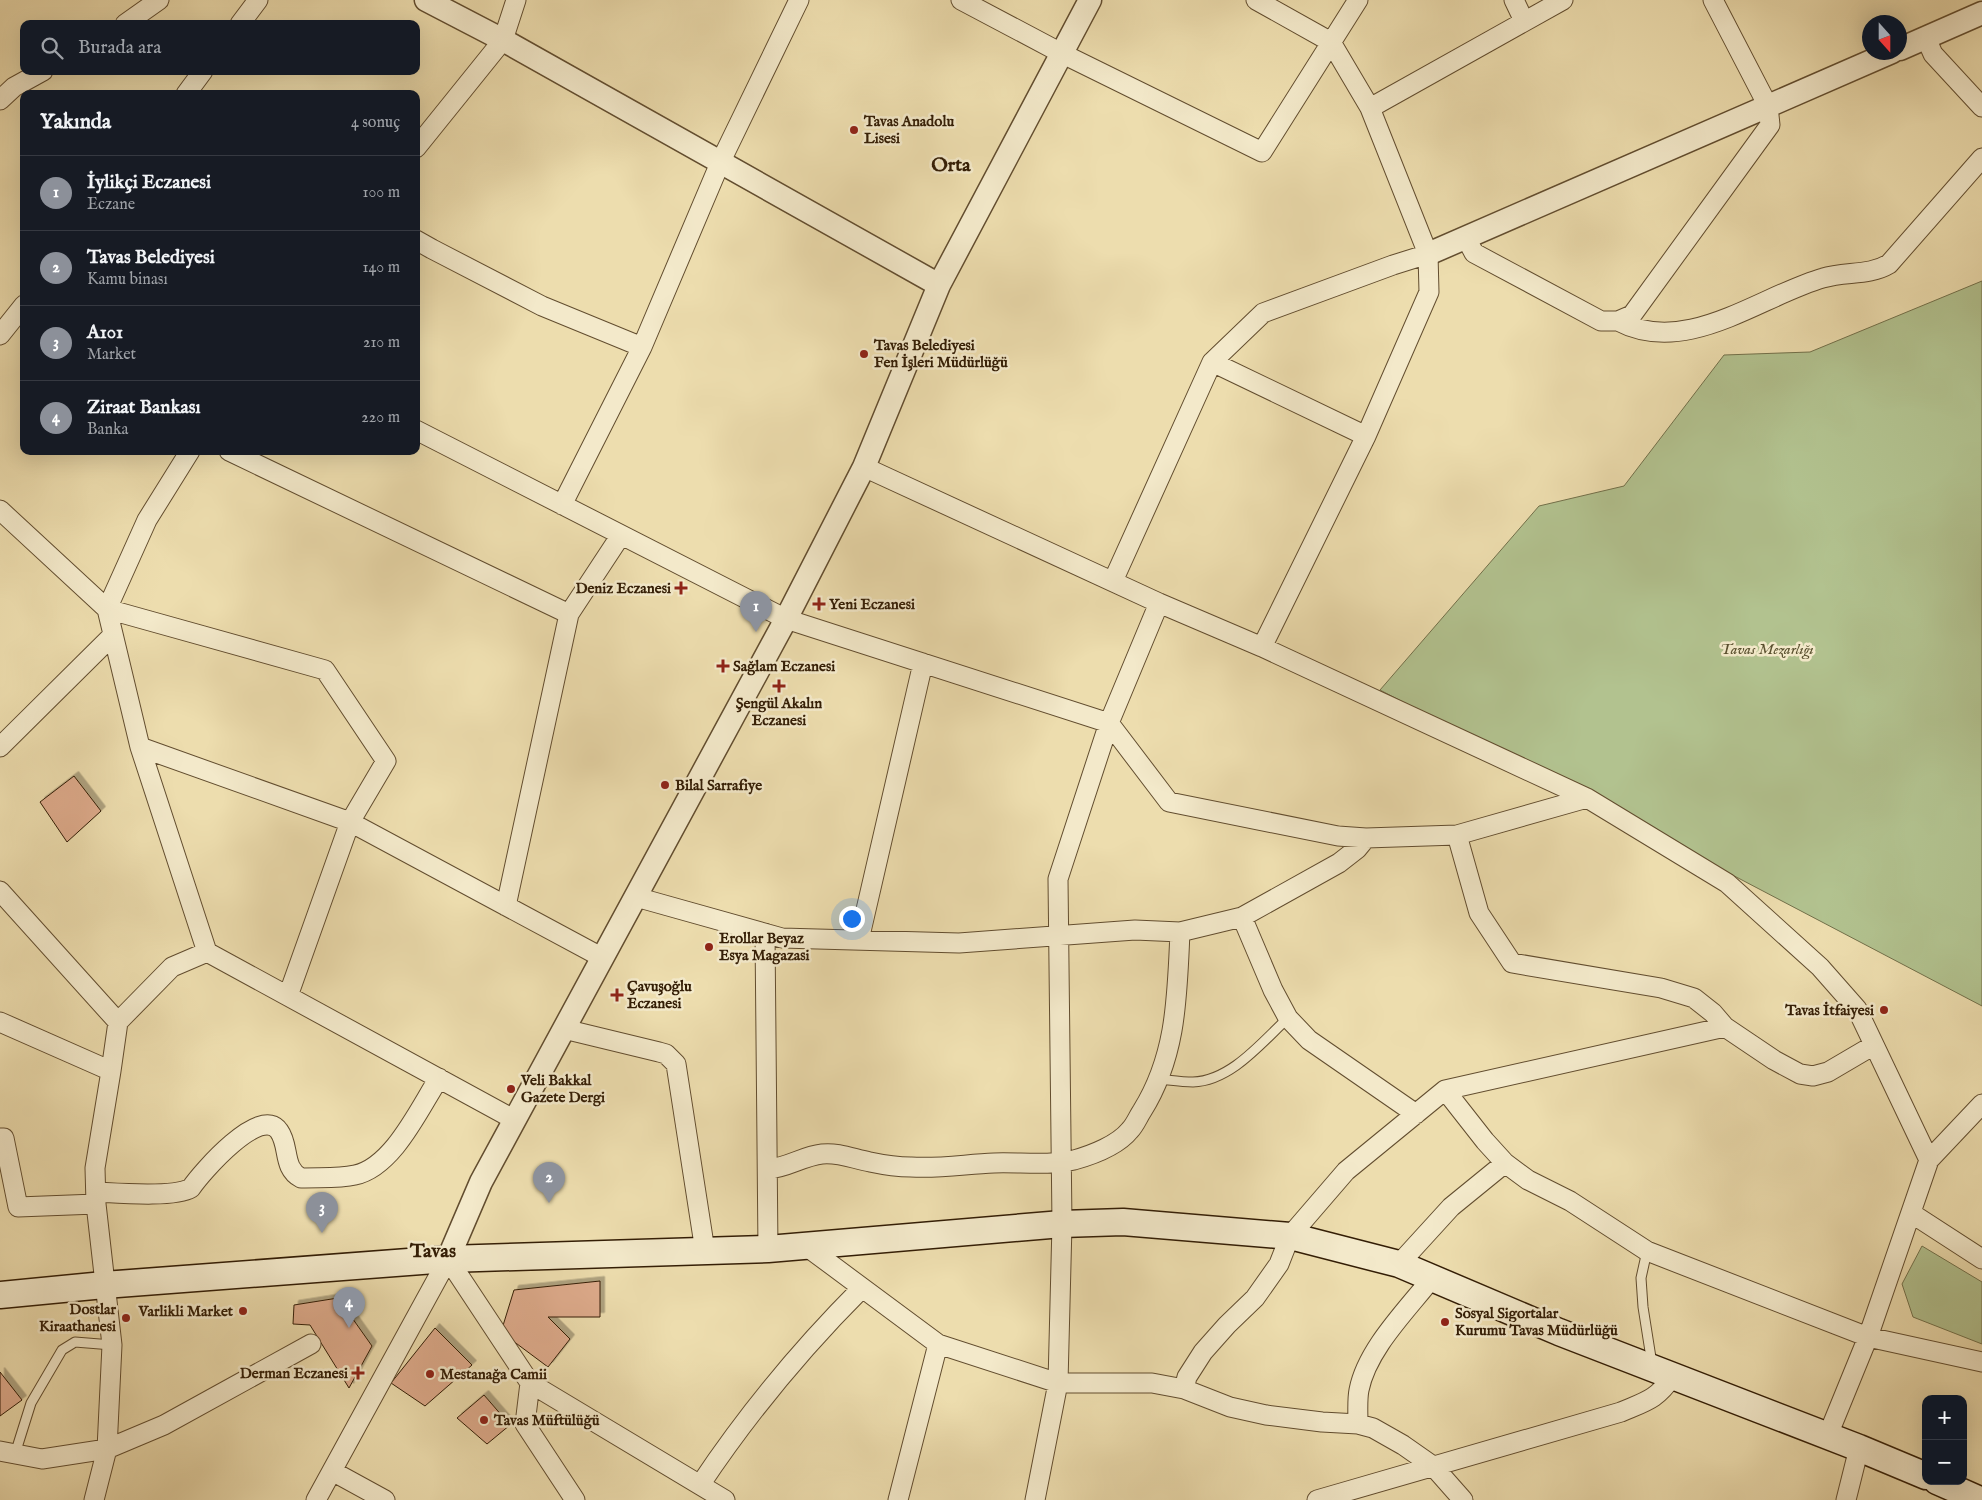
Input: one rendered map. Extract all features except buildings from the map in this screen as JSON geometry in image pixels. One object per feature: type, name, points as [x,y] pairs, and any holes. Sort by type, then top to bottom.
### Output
[{"type":"main road","points":[[0,1295],[104,1284],[448,1259],[768,1249],[1062,1224],[1123,1222],[1290,1236],[1399,1264],[1559,1332],[1828,1435],[1922,1474]]},
{"type":"main road","points":[[1946,1485],[1980,1500]]},
{"type":"street","points":[[131,20],[159,0]]},
{"type":"street","points":[[243,20],[258,0]]},
{"type":"street","points":[[426,0],[503,40],[939,285]]},
{"type":"street","points":[[420,143],[503,40],[516,0]]},
{"type":"street","points":[[562,505],[642,347],[720,163],[799,0]]},
{"type":"street","points":[[961,0],[1063,54],[1262,152],[1358,0]]},
{"type":"street","points":[[316,1500],[448,1259],[482,1182],[515,1120],[786,619],[864,467],[939,285],[1090,0]]},
{"type":"street","points":[[1256,0],[1331,42],[1370,108],[1428,254],[1429,292],[1366,436],[1262,647]]},
{"type":"street","points":[[1514,0],[1524,21]]},
{"type":"street","points":[[1370,108],[1563,0]]},
{"type":"street","points":[[1466,238],[1474,253],[1601,321],[1618,321],[1632,315],[1770,126],[1768,106],[1713,0]]},
{"type":"street","points":[[1907,46],[1982,13]]},
{"type":"street","points":[[1926,38],[1933,54],[1982,107]]},
{"type":"street","points":[[1113,581],[1212,362],[1263,313],[1428,254],[1874,60]]},
{"type":"street","points":[[0,100],[14,87],[36,75]]},
{"type":"street","points":[[189,90],[200,75]]},
{"type":"street","points":[[1618,321],[1635,329],[1648,332],[1675,332],[1723,320],[1825,277],[1880,269],[1889,264],[1982,158]]},
{"type":"street","points":[[420,242],[542,306],[642,347]]},
{"type":"street","points":[[0,335],[20,309]]},
{"type":"street","points":[[1212,362],[1366,436]]},
{"type":"street","points":[[420,432],[786,619],[1109,724],[1169,802],[1338,836],[1366,838],[1457,835],[1587,798]]},
{"type":"street","points":[[188,455],[147,520],[107,609],[140,747],[207,952],[515,1120]]},
{"type":"street","points":[[237,455],[569,614]]},
{"type":"street","points":[[864,467],[1160,603],[1262,647],[1587,798],[1727,883],[1820,967],[1856,1009],[1929,1160]]},
{"type":"street","points":[[0,510],[107,609],[325,670],[386,761],[350,822],[288,996]]},
{"type":"street","points":[[506,906],[569,614],[621,535]]},
{"type":"street","points":[[1035,1500],[1058,1383],[1062,1224],[1058,879],[1109,724],[1160,603]]},
{"type":"street","points":[[0,747],[113,635]]},
{"type":"street","points":[[859,940],[923,664]]},
{"type":"street","points":[[140,747],[350,822],[603,958]]},
{"type":"street","points":[[1457,835],[1479,913],[1512,963],[1661,988],[1694,998],[1713,1013],[1725,1027],[1774,1060],[1800,1074],[1813,1076],[1828,1072],[1874,1046]]},
{"type":"street","points":[[636,897],[782,938],[960,943],[1135,930],[1180,932],[1242,917],[1339,863],[1357,849],[1366,838]]},
{"type":"street","points":[[0,892],[118,1022]]},
{"type":"street","points":[[1242,917],[1273,990],[1288,1018],[1309,1040],[1416,1114]]},
{"type":"street","points":[[768,1169],[780,1168],[809,1156],[822,1154],[834,1154],[870,1162],[913,1167],[1061,1162],[1090,1154],[1118,1140],[1130,1131],[1151,1097],[1170,1044],[1177,1006],[1180,932]]},
{"type":"street","points":[[765,933],[768,1249]]},
{"type":"street","points":[[94,1500],[107,1449],[112,1345],[104,1284],[95,1168],[118,1022],[172,967],[207,952]]},
{"type":"street","points":[[0,1022],[111,1071]]},
{"type":"street","points":[[1184,1389],[1187,1377],[1203,1352],[1268,1282],[1279,1264],[1290,1236],[1346,1171],[1445,1090],[1725,1027]]},
{"type":"street","points":[[564,1029],[660,1052],[666,1054],[676,1064],[705,1251]]},
{"type":"street","points":[[0,1138],[4,1138],[18,1208],[96,1198],[172,1193],[186,1190],[191,1188],[211,1162],[234,1142],[261,1125],[267,1124],[277,1128],[281,1133],[288,1164],[297,1176],[301,1178],[346,1176],[365,1172],[381,1163],[394,1149],[439,1078]]},
{"type":"street","points":[[1445,1090],[1506,1163],[1528,1180],[1570,1202],[1647,1251],[1868,1337],[1982,1362]]},
{"type":"street","points":[[1828,1435],[1868,1337],[1929,1160],[1982,1104]]},
{"type":"street","points":[[1399,1264],[1451,1207],[1506,1163]]},
{"type":"street","points":[[1911,1213],[1982,1259]]},
{"type":"street","points":[[806,1246],[938,1344],[1058,1383],[1152,1383],[1184,1389],[1230,1407],[1266,1415],[1322,1422],[1358,1424],[1374,1428],[1433,1466],[1463,1500]]},
{"type":"street","points":[[448,1259],[530,1383],[725,1500]]},
{"type":"street","points":[[1358,1424],[1359,1391],[1367,1367],[1384,1337],[1432,1278]]},
{"type":"street","points":[[700,1485],[742,1424],[773,1385],[807,1344],[862,1288]]},
{"type":"street","points":[[8,1452],[42,1459],[107,1449],[164,1426],[311,1344]]},
{"type":"street","points":[[898,1500],[938,1344]]},
{"type":"street","points":[[1316,1500],[1621,1412],[1654,1398],[1663,1390],[1662,1372]]},
{"type":"street","points":[[530,1383],[525,1424],[575,1500]]},
{"type":"street","points":[[1846,1500],[1859,1448]]},
{"type":"street","points":[[332,1472],[385,1500]]},
{"type":"lane","points":[[1158,1079],[1194,1082],[1224,1072],[1250,1054],[1288,1018]]},
{"type":"lane","points":[[1647,1251],[1641,1278],[1643,1308],[1662,1372]]},
{"type":"lane","points":[[8,1452],[31,1403],[62,1350],[68,1344],[75,1342],[112,1345]]},
{"type":"green space","name":"Tavas Mezarlığı","points":[[1982,281],[1982,1006],[1380,690],[1539,506],[1624,486],[1724,355],[1810,352]]},
{"type":"green space","points":[[1922,1246],[1982,1282],[1982,1344],[1913,1317],[1902,1284]]},
{"type":"place","name":"Tavas Anadolu Lisesi","points":[[854,130]]},
{"type":"place","name":"Tavas Belediyesi Fen İşleri Müdürlüğü","points":[[864,354]]},
{"type":"place","name":"Deniz Eczanesi","points":[[681,588]]},
{"type":"place","name":"Yeni Eczanesi","points":[[819,604]]},
{"type":"place","name":"İylikçi Eczanesi","points":[[756,632]]},
{"type":"place","name":"Sağlam Eczanesi","points":[[723,666]]},
{"type":"place","name":"Şengül Akalın Eczanesi","points":[[779,686]]},
{"type":"place","name":"Bilal Sarrafiye","points":[[665,785]]},
{"type":"place","name":"Erollar Beyaz Esya Magazasi","points":[[709,947]]},
{"type":"place","name":"Çavuşoğlu Eczanesi","points":[[617,995]]},
{"type":"place","name":"Tavas İtfaiyesi","points":[[1884,1010]]},
{"type":"place","name":"Veli Bakkal Gazete Dergi","points":[[511,1089]]},
{"type":"place","name":"Tavas Belediyesi","points":[[549,1203]]},
{"type":"place","name":"A101","points":[[322,1233]]},
{"type":"place","name":"Varlikli Market","points":[[243,1311]]},
{"type":"place","name":"Dostlar Kiraathanesi","points":[[126,1318]]},
{"type":"place","name":"Sosyal Sigortalar Kurumu Tavas Müdürlüğü","points":[[1445,1322]]},
{"type":"place","name":"Ziraat Bankası","points":[[349,1328]]},
{"type":"place","name":"Derman Eczanesi","points":[[358,1373]]},
{"type":"place","name":"Mestanağa Camii","points":[[430,1374]]},
{"type":"place","name":"Tavas Müftülüğü","points":[[484,1420]]},
{"type":"district","name":"Orta","points":[[951,164]]},
{"type":"district","name":"Tavas","points":[[433,1250]]}]
